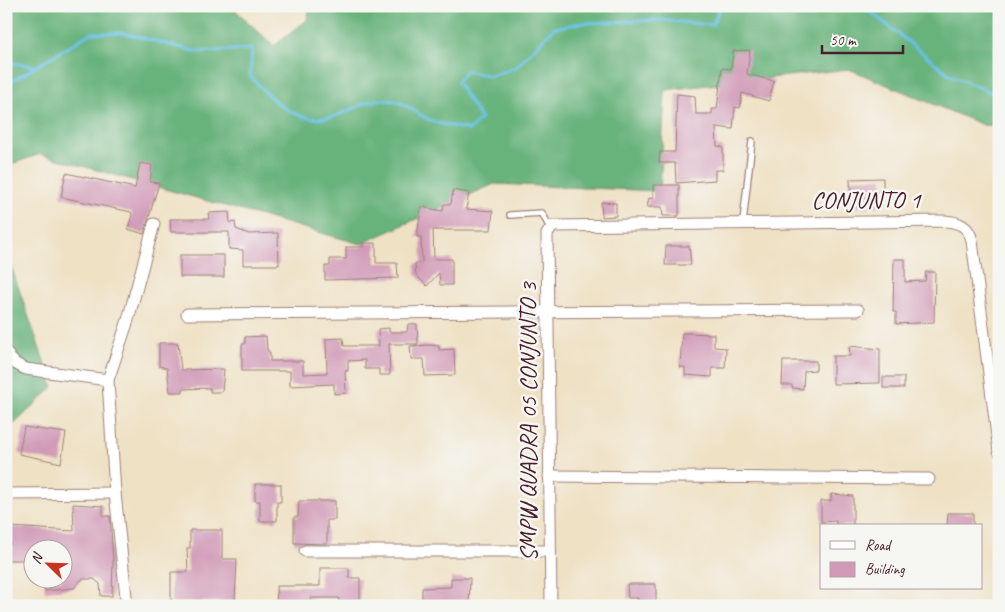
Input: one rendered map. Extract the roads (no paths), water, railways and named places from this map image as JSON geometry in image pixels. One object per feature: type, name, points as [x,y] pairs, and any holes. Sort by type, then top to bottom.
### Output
[{"type":"street","name":"CONJUNTO 1","points":[[549,233],[560,225],[743,222],[945,221],[957,223],[968,229],[972,241],[999,451]]},
{"type":"street","points":[[127,606],[115,493],[108,380],[128,320],[154,224]]},
{"type":"street","name":"SMPW QUADRA 05 CONJUNTO 3","points":[[549,233],[551,606]]},
{"type":"street","points":[[187,314],[858,310]]},
{"type":"street","points":[[6,352],[9,359],[26,369],[108,380]]},
{"type":"street","points":[[549,476],[929,479]]},
{"type":"street","points":[[6,494],[115,493]]},
{"type":"street","points":[[305,551],[550,551]]},
{"type":"lane","points":[[743,222],[752,140]]},
{"type":"lane","points":[[510,215],[542,213],[549,233]]},
{"type":"waterway","points":[[6,85],[91,33],[123,33],[198,52],[252,49],[250,76],[266,93],[285,108],[307,118],[332,117],[371,101],[388,100],[411,108],[432,121],[469,130],[481,119],[457,82],[466,71],[491,76],[516,67],[554,28],[582,23],[661,20],[712,25],[721,6]]},
{"type":"waterway","points":[[856,6],[872,13],[949,74],[994,94],[999,89]]},
{"type":"waterway","points":[[6,59],[10,63],[35,66]]}]
